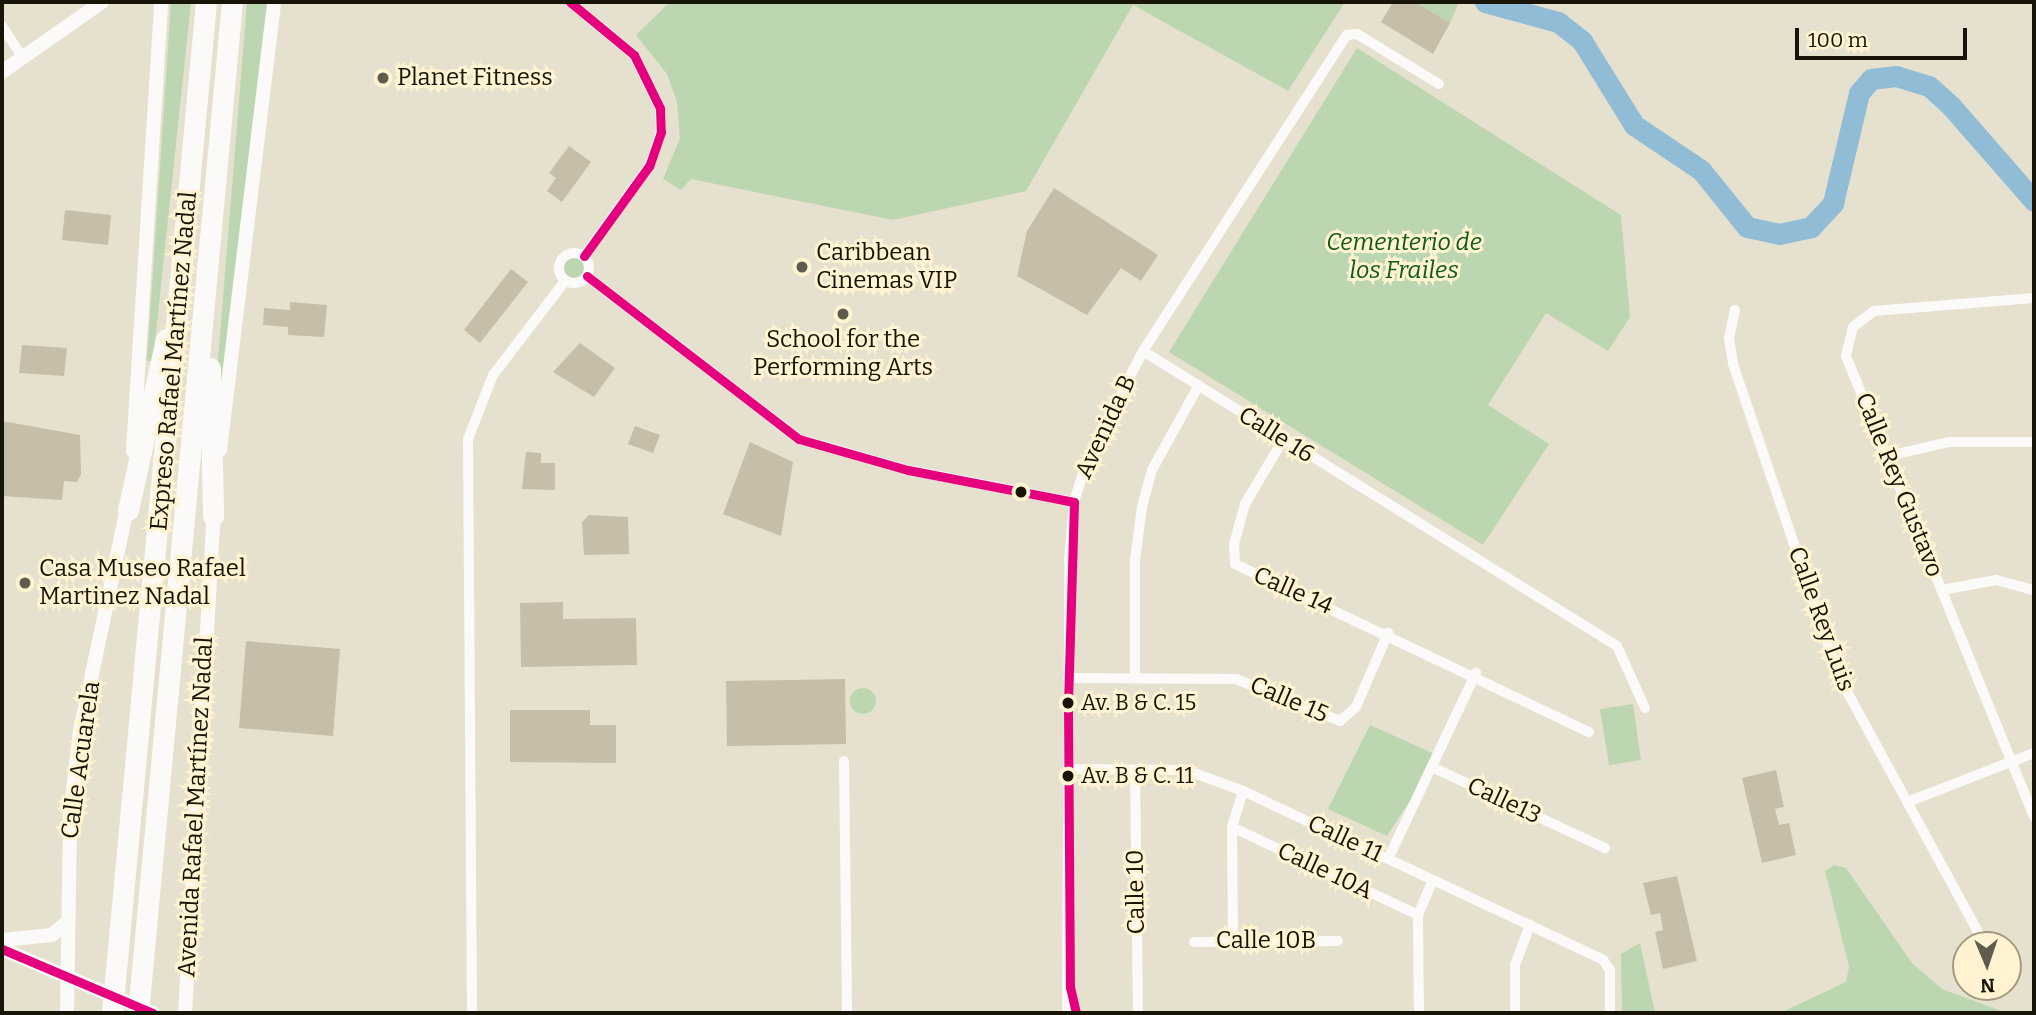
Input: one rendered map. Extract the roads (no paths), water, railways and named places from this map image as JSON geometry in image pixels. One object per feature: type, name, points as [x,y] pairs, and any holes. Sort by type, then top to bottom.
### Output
[{"type":"highway","name":"Expreso Rafael Martínez Nadal","points":[[138,1013],[232,2]]},
{"type":"highway","name":"Expreso Rafael Martínez Nadal","points":[[112,1013],[206,5]]},
{"type":"highway","points":[[128,510],[161,351],[179,300]]},
{"type":"highway","points":[[204,303],[213,516]]},
{"type":"street","points":[[2,72],[102,2]]},
{"type":"street","name":"Calle Acuarela","points":[[67,1013],[74,977],[68,920],[80,732],[128,510],[161,2]]},
{"type":"street","name":"Avenida Rafael Martínez Nadal","points":[[185,1013],[213,516],[274,2]]},
{"type":"street","points":[[570,2],[634,55],[660,108],[661,132],[649,166],[584,256],[587,276],[799,439],[888,466],[1074,502]]},
{"type":"street","points":[[2,26],[23,58]]},
{"type":"street","name":"Avenida B","points":[[1067,1013],[1070,987],[1068,678],[1074,502],[1104,421],[1143,351],[1347,35],[1357,34],[1439,83]]},
{"type":"street","points":[[584,256],[562,258],[559,271],[565,281],[577,283],[587,276]]},
{"type":"street","points":[[472,1013],[468,439],[493,375],[565,281]]},
{"type":"street","name":"Calle Rey Gustavo","points":[[2034,298],[1920,303],[1874,311],[1853,327],[1846,356],[2034,816]]},
{"type":"street","name":"Calle Rey Luis","points":[[1735,310],[1729,338],[1733,364],[1838,675],[1978,931]]},
{"type":"street","name":"Calle 16","points":[[1143,351],[1617,646],[1646,708]]},
{"type":"street","points":[[1135,677],[1135,560],[1142,507],[1152,470],[1199,385]]},
{"type":"street","name":"Calle 14","points":[[1283,440],[1245,504],[1233,559],[1476,673],[1589,732]]},
{"type":"street","points":[[1888,456],[1949,442],[2034,442]]},
{"type":"street","points":[[1942,590],[1996,580],[2034,590]]},
{"type":"street","name":"Calle 15","points":[[1068,678],[1135,677],[1246,681],[1340,722],[1356,707],[1388,633]]},
{"type":"street","points":[[1388,859],[1434,768],[1476,673]]},
{"type":"street","points":[[1909,801],[2010,758],[2034,753]]},
{"type":"street","points":[[844,761],[847,1013]]},
{"type":"street","name":"Calle13","points":[[1434,768],[1605,848]]},
{"type":"street","name":"Calle 11","points":[[1069,769],[1200,772],[1243,791],[1530,925],[1607,964],[1610,1013]]},
{"type":"street","name":"Calle 10","points":[[1135,770],[1138,1013]]},
{"type":"street","points":[[1233,941],[1232,827],[1243,791]]},
{"type":"street","name":"Calle 10A","points":[[1232,827],[1418,915]]},
{"type":"street","points":[[1419,1013],[1418,915],[1433,880]]},
{"type":"street","points":[[2,940],[51,935],[68,920]]},
{"type":"street","points":[[1515,1013],[1515,965],[1530,925]]},
{"type":"street","name":"Calle 10B","points":[[1194,942],[1338,941]]},
{"type":"street","points":[[2,949],[74,977],[153,1013]]},
{"type":"street","name":"Avenida B","points":[[1070,987],[1076,1013]]},
{"type":"waterway","points":[[1485,2],[1558,22],[1582,41],[1634,125],[1701,170],[1747,227],[1779,234],[1811,227],[1833,203],[1859,93],[1871,79],[1896,76],[1929,86],[1951,106],[2034,201]]},
{"type":"place","name":"Planet Fitness","points":[[383,78]]},
{"type":"place","name":"Caribbean Cinemas VIP","points":[[802,267]]},
{"type":"place","name":"School for the Performing Arts","points":[[843,314]]},
{"type":"place","name":"Casa Museo Rafael Martinez Nadal","points":[[25,583]]},
{"type":"place","name":"Av. B & C. 15","points":[[1068,703]]},
{"type":"place","name":"Av. B & C. 11","points":[[1068,776]]},
{"type":"park label","name":"Cementerio de los Frailes","points":[[1404,257]]}]
